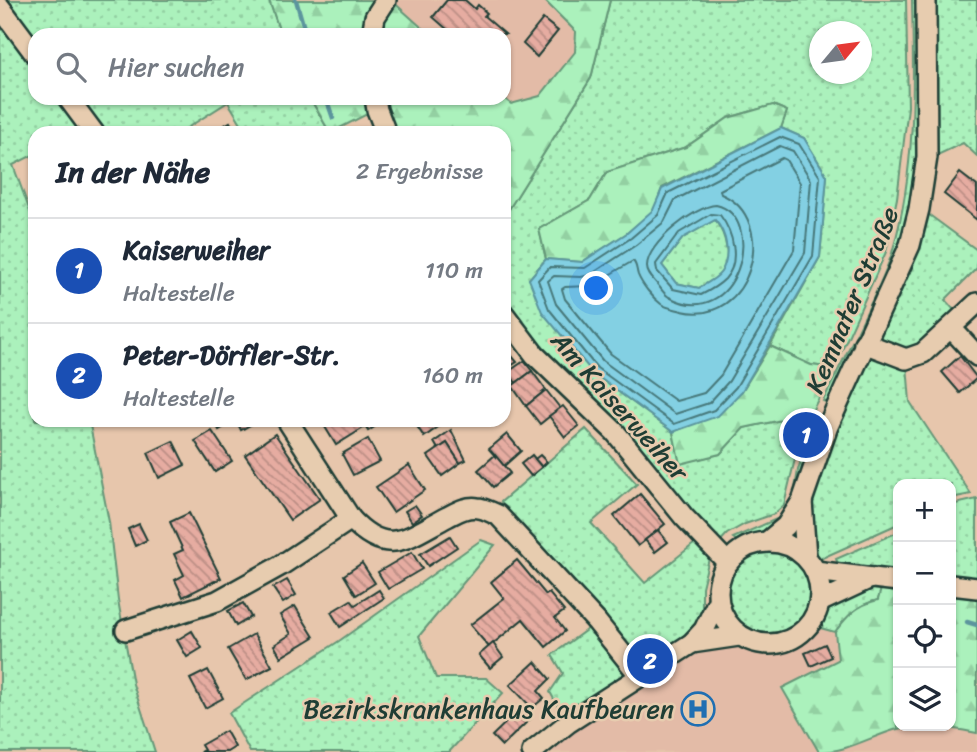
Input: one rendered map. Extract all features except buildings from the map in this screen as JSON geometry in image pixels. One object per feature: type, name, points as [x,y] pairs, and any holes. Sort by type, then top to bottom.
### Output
[{"type":"street","points":[[373,28],[375,17],[386,0]]},
{"type":"street","name":"Kemnater Straße","points":[[768,541],[786,526],[802,501],[828,426],[909,245],[919,209],[927,157],[926,0]]},
{"type":"street","points":[[0,7],[28,45]]},
{"type":"street","points":[[73,105],[89,126]]},
{"type":"street","points":[[376,105],[383,126]]},
{"type":"street","points":[[864,343],[906,359],[923,353],[977,303]]},
{"type":"street","name":"Am Kaiserweiher","points":[[511,323],[536,355],[615,432],[684,517],[727,562]]},
{"type":"street","points":[[951,328],[977,356]]},
{"type":"street","points":[[292,427],[351,519],[363,531],[383,542],[404,540],[463,509],[479,507],[498,515],[596,621],[640,676]]},
{"type":"street","name":"Kemnater Straße","points":[[802,501],[810,564]]},
{"type":"street","points":[[126,630],[217,601],[281,566],[351,519]]},
{"type":"street","points":[[768,541],[787,545],[810,564],[820,586],[820,602],[814,618],[804,631],[791,640],[775,645],[762,645],[739,636],[726,622],[718,601],[717,587],[727,562],[738,551],[752,544],[768,541]]},
{"type":"street","points":[[810,564],[893,580]]},
{"type":"street","points":[[820,602],[870,578]]},
{"type":"street","points":[[956,586],[977,589]]},
{"type":"street","points":[[532,752],[568,723],[692,643],[704,630],[718,601]]},
{"type":"street","points":[[692,643],[739,636]]},
{"type":"shaded area","points":[[391,0],[544,0],[576,32],[575,52],[540,96],[511,104],[511,28],[422,28]]},
{"type":"shaded area","name":"Bezirkskrankenhaus Kaufbeuren","points":[[817,627],[835,632],[839,659],[782,688],[819,752],[546,752],[572,730],[695,648],[738,642],[759,652],[779,652],[795,646]]},
{"type":"shaded area","points":[[956,729],[977,733],[977,752],[835,752],[893,730]]},
{"type":"green space","points":[[0,0],[269,0],[279,28],[28,28],[28,38]]},
{"type":"green space","points":[[269,0],[391,0],[422,28],[279,28]]},
{"type":"green space","points":[[544,0],[610,0],[591,78],[511,206],[511,126],[386,126],[373,111],[344,126],[326,126],[314,105],[511,105],[540,96],[575,52],[576,32]]},
{"type":"green space","points":[[610,0],[906,0],[908,107],[897,198],[886,252],[834,368],[811,365],[770,346],[820,257],[827,176],[804,138],[781,128],[787,111],[773,105],[728,118],[686,147],[607,172],[590,200],[539,229],[546,259],[529,279],[593,373],[673,432],[680,463],[720,454],[743,428],[796,417],[808,419],[800,438],[784,505],[774,514],[745,524],[727,534],[715,547],[511,317],[511,206],[591,78]]},
{"type":"green space","points":[[912,0],[923,0],[923,157],[915,208],[860,340],[855,337],[892,253],[906,191],[912,127]]},
{"type":"green space","points":[[930,0],[977,0],[977,156],[963,143],[931,158]]},
{"type":"green space","points":[[0,12],[28,49],[28,105],[70,105],[86,126],[28,126],[28,158],[13,165],[28,206],[28,427],[90,427],[109,522],[118,600],[133,684],[155,752],[0,752]]},
{"type":"green space","points":[[78,105],[223,105],[190,126],[94,126]]},
{"type":"green space","points":[[230,105],[314,105],[326,126],[243,126]]},
{"type":"green space","points":[[773,105],[787,111],[781,128],[662,188],[654,210],[627,233],[582,262],[546,259],[539,229],[590,200],[607,172],[686,147],[728,118]]},
{"type":"green space","points":[[924,211],[977,250],[977,268],[945,300],[956,312],[920,348],[905,353],[871,340]]},
{"type":"green space","points":[[715,220],[726,248],[723,269],[717,277],[699,288],[676,283],[662,265],[683,238]]},
{"type":"green space","points":[[853,340],[859,343],[828,403],[823,401]]},
{"type":"green space","points":[[770,346],[811,365],[834,368],[808,419],[796,417],[744,428],[720,454],[680,464],[673,432],[742,391]]},
{"type":"green space","points":[[868,349],[907,365],[910,402],[971,494],[956,497],[956,479],[893,479],[893,526],[820,559],[812,548],[809,501]]},
{"type":"green space","points":[[586,429],[637,484],[591,523],[645,583],[700,539],[711,550],[702,587],[699,624],[686,637],[641,668],[535,547],[501,502]]},
{"type":"green space","points":[[810,431],[816,433],[791,512],[764,532],[737,541],[733,538],[779,518],[788,508],[794,495],[798,470]]},
{"type":"green space","points":[[977,499],[977,583],[956,581],[956,504]]},
{"type":"green space","points":[[893,534],[893,574],[839,566],[836,559]]},
{"type":"green space","points":[[481,540],[495,545],[419,636],[436,678],[486,678],[503,693],[449,752],[250,752],[229,713],[339,641]]},
{"type":"green space","points":[[769,550],[786,553],[800,562],[809,576],[812,593],[809,610],[800,624],[786,633],[769,636],[752,633],[738,624],[729,610],[726,593],[729,576],[738,562],[752,553]]},
{"type":"green space","points":[[870,584],[882,585],[878,600],[854,612],[835,632],[817,627],[826,606]]},
{"type":"green space","points":[[882,585],[893,586],[893,731],[848,747],[819,752],[782,688],[838,660],[835,632],[854,611],[878,600]]},
{"type":"green space","points":[[956,592],[977,594],[977,733],[956,729]]},
{"type":"green space","points":[[593,625],[631,673],[564,717],[550,692],[563,673],[552,655]]},
{"type":"water","points":[[781,128],[804,138],[827,176],[820,257],[742,391],[718,416],[673,432],[593,373],[542,312],[529,279],[546,259],[582,262],[627,233],[653,210],[662,189]],"holes":[[[715,220],[725,238],[727,252],[721,272],[699,288],[676,283],[662,265],[683,238]]]},
{"type":"waterway","points":[[296,0],[304,28]]},
{"type":"waterway","points":[[328,105],[333,118]]},
{"type":"waterway","points":[[967,622],[977,625]]},
{"type":"place","name":"Kaiserweiher","points":[[806,435]]},
{"type":"place","name":"Peter-Dörfler-Str.","points":[[650,661]]},
{"type":"place","name":"Bezirkskrankenhaus Kaufbeuren","points":[[698,709]]}]
